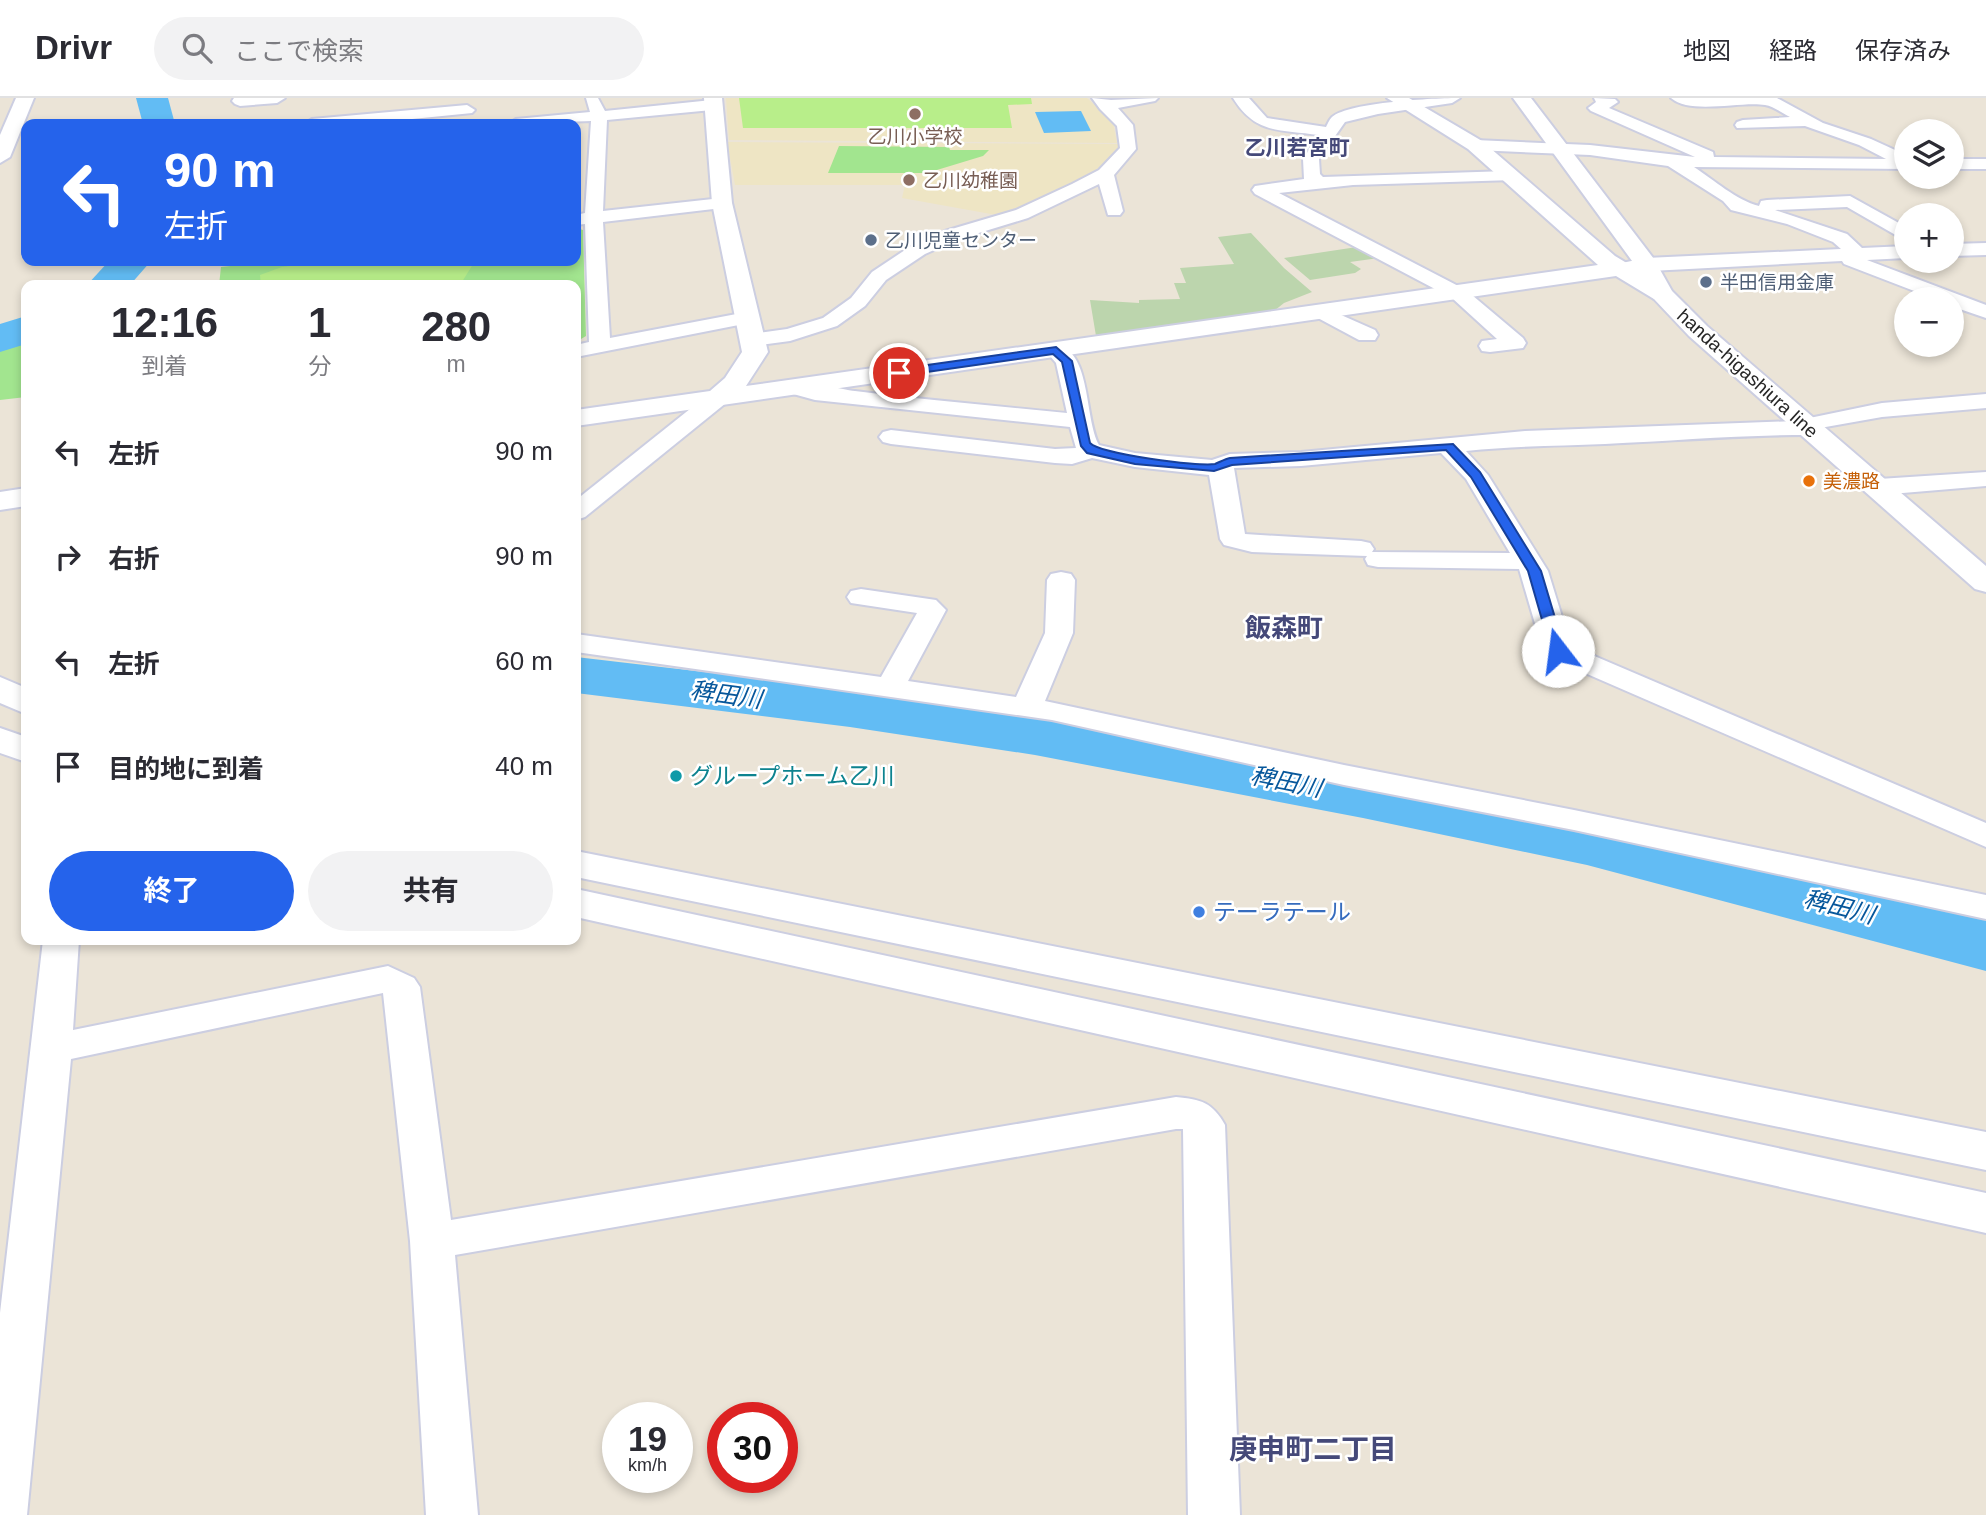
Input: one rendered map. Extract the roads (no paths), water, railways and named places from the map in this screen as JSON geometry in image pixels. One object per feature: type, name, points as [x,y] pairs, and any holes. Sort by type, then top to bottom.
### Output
[{"type":"street","points":[[0,157],[26,98]]},
{"type":"street","points":[[241,104],[276,98]]},
{"type":"street","points":[[1103,102],[1150,98]]},
{"type":"street","points":[[1241,98],[1249,111],[1262,122],[1330,132]]},
{"type":"street","points":[[1317,181],[1311,176],[1311,159],[1339,119],[1403,101],[1451,98]]},
{"type":"street","name":"handa-higashiura line","points":[[1522,98],[1646,264],[1662,294],[1698,331],[1986,582]]},
{"type":"street","points":[[1604,98],[1601,99],[1610,103],[1596,108],[1706,154],[1715,162]]},
{"type":"street","points":[[1679,98],[1710,102],[1773,99],[1808,121],[1865,142],[1894,157]]},
{"type":"street","points":[[536,119],[595,104],[713,101],[722,203],[755,352],[735,383],[718,398],[588,494]]},
{"type":"street","points":[[1403,101],[1475,145],[1619,269],[1662,294]]},
{"type":"street","points":[[753,340],[797,333],[830,322],[858,302],[879,276],[918,250],[953,235],[1022,214],[1105,174],[1128,149],[1125,125],[1103,102]]},
{"type":"street","points":[[595,104],[596,180],[585,219],[600,348]]},
{"type":"street","points":[[372,119],[467,111]]},
{"type":"street","points":[[1743,125],[1808,121]]},
{"type":"street","points":[[1475,145],[1624,153],[1674,162],[1894,163]]},
{"type":"street","points":[[581,148],[597,146]]},
{"type":"street","points":[[1674,162],[1730,197],[1737,206],[1793,220],[1840,238],[1847,254],[1986,312]]},
{"type":"street","points":[[1964,164],[1986,164]]},
{"type":"street","points":[[1105,174],[1114,211]]},
{"type":"street","points":[[1490,346],[1515,343],[1459,294],[1261,190],[1317,181],[1378,177],[1508,176]]},
{"type":"street","points":[[581,182],[596,180]]},
{"type":"street","points":[[1749,209],[1769,205],[1850,201],[1894,228]]},
{"type":"street","points":[[585,219],[722,203]]},
{"type":"street","points":[[1964,250],[1986,249]]},
{"type":"street","points":[[581,417],[1459,294],[1646,264],[1894,252]]},
{"type":"street","points":[[1323,313],[1367,335]]},
{"type":"street","points":[[581,350],[747,318]]},
{"type":"street","points":[[1056,351],[1067,361],[1079,421],[1085,443],[1091,451]]},
{"type":"street","points":[[794,387],[854,398],[1079,421]]},
{"type":"street","points":[[891,437],[1055,456],[1072,457],[1091,451],[1148,462],[1214,468],[1230,461],[1449,447],[1525,438],[1605,438],[1807,426],[1882,410],[1986,401]]},
{"type":"street","points":[[1449,447],[1476,475],[1534,571],[1558,651],[1986,836]]},
{"type":"street","points":[[1220,466],[1233,539],[1252,544],[1370,554],[1527,561]]},
{"type":"street","points":[[1879,487],[1986,479]]},
{"type":"street","points":[[0,501],[21,498]]},
{"type":"street","points":[[1027,707],[1059,633],[1061,580]]},
{"type":"street","points":[[861,597],[926,606],[932,610],[890,687]]},
{"type":"street","points":[[581,644],[1027,707],[1986,907]]},
{"type":"street","points":[[0,688],[21,700]]},
{"type":"street","points":[[0,739],[21,749]]},
{"type":"street","points":[[581,865],[1986,1151]]},
{"type":"street","points":[[581,904],[1986,1213]]},
{"type":"street","points":[[1,1515],[13,1295],[52,1049],[61,945]]},
{"type":"street","points":[[52,1049],[388,979],[401,987],[432,1241],[452,1515]]},
{"type":"street","points":[[432,1241],[1176,1113],[1195,1114],[1203,1125],[1214,1515]]},
{"type":"water","points":[[1081,111],[1091,131],[1044,133],[1035,112]]},
{"type":"waterway","name":"稗田川","points":[[152,98],[158,119]]},
{"type":"waterway","points":[[112,280],[126,266]]},
{"type":"waterway","points":[[0,339],[21,331]]},
{"type":"waterway","name":"稗田川","points":[[581,676],[850,708],[1035,736],[1363,797],[1588,843],[1986,945]]},
{"type":"place","name":"乙川小学校","points":[[915,114]]},
{"type":"place","name":"乙川幼稚園","points":[[909,180]]},
{"type":"place","name":"乙川児童センター","points":[[871,240]]},
{"type":"place","name":"半田信用金庫","points":[[1706,282]]},
{"type":"place","name":"美濃路","points":[[1809,481]]},
{"type":"place","name":"グループホーム乙川","points":[[676,776]]},
{"type":"place","name":"テーラテール","points":[[1199,912]]},
{"type":"district","name":"乙川若宮町","points":[[1297,148]]},
{"type":"district","name":"飯森町","points":[[1284,628]]},
{"type":"district","name":"庚申町二丁目","points":[[1313,1449]]}]
